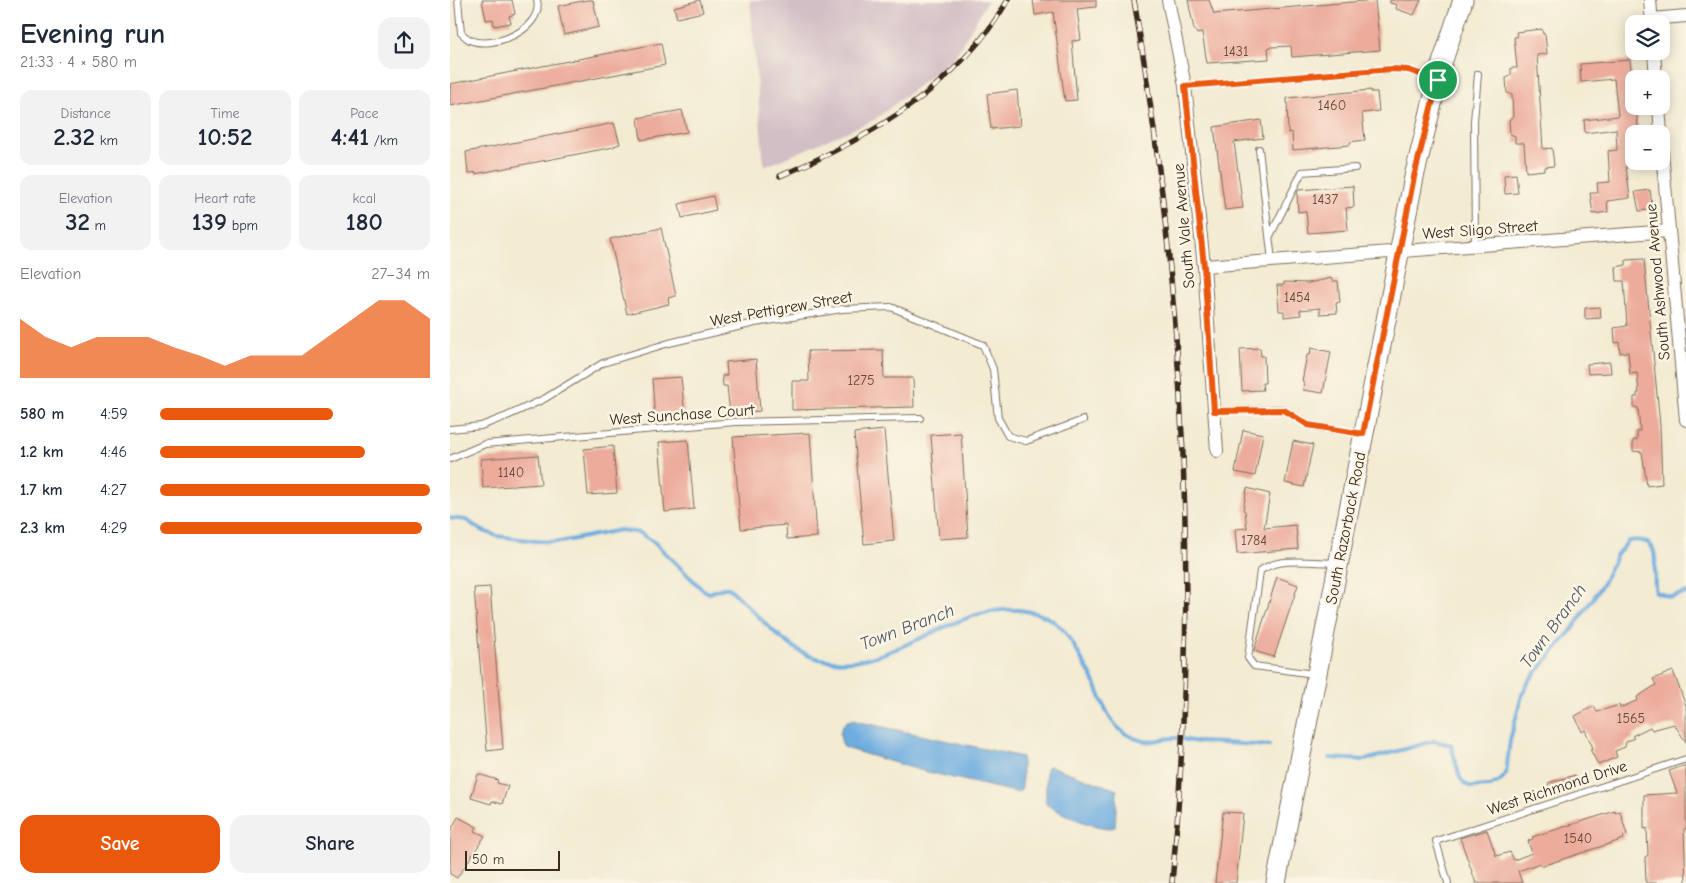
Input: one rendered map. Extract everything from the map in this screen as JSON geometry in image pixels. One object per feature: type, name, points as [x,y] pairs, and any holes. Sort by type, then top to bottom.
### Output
[{"type":"main road","name":"South Razorback Road","points":[[1276,883],[1414,177],[1438,80],[1463,0]]},
{"type":"street","name":"South Vale Avenue","points":[[1168,0],[1185,86],[1204,266],[1216,451]]},
{"type":"street","points":[[1650,0],[1651,15]]},
{"type":"street","points":[[1670,18],[1686,16]]},
{"type":"street","name":"South Ashwood Avenue","points":[[1663,170],[1686,420]]},
{"type":"street","name":"West Sligo Street","points":[[1204,266],[1668,231]]},
{"type":"lane","points":[[458,0],[461,32],[470,40],[488,42],[521,32],[533,21],[538,6],[537,0]]},
{"type":"lane","points":[[1185,86],[1392,69],[1408,70],[1438,80]]},
{"type":"lane","points":[[1475,245],[1474,121],[1478,74]]},
{"type":"lane","points":[[1259,149],[1272,261]]},
{"type":"lane","points":[[1270,236],[1302,172],[1355,168]]},
{"type":"lane","name":"West Pettigrew Street","points":[[450,430],[481,426],[507,416],[544,400],[603,363],[669,343],[755,323],[842,309],[891,307],[983,345],[993,370],[998,418],[1008,436],[1026,441],[1083,420]]},
{"type":"lane","points":[[1214,411],[1284,410],[1308,425],[1363,434]]},
{"type":"lane","name":"West Sunchase Court","points":[[450,459],[486,444],[735,422],[920,418]]},
{"type":"lane","points":[[1317,674],[1254,666],[1248,658],[1260,571],[1268,565],[1278,563],[1338,563]]},
{"type":"lane","name":"West Richmond Drive","points":[[1448,883],[1436,841],[1686,759]]},
{"type":"shaded area","points":[[750,0],[988,0],[954,58],[874,120],[764,167]]},
{"type":"water","points":[[851,720],[1022,757],[1022,787],[1020,791],[1015,792],[919,770],[845,748],[840,732],[844,724]]},
{"type":"water","points":[[1050,766],[1117,790],[1115,827],[1100,827],[1090,824],[1070,817],[1046,804],[1046,768]]},
{"type":"building","points":[[482,0],[512,0],[515,14],[509,16],[511,23],[494,26],[493,19],[486,20]]},
{"type":"building","points":[[593,0],[599,27],[564,35],[558,6]]},
{"type":"building","points":[[700,0],[703,12],[677,18],[674,7]]},
{"type":"building","points":[[1033,0],[1096,0],[1096,7],[1077,9],[1081,40],[1072,41],[1077,100],[1065,101],[1053,12],[1035,15]]},
{"type":"building","points":[[1188,0],[1209,0],[1214,14],[1375,0],[1380,50],[1292,57],[1291,46],[1271,47],[1268,48],[1269,59],[1207,63],[1202,32],[1197,34],[1194,29]]},
{"type":"building","points":[[1390,0],[1421,0],[1414,15],[1396,9],[1397,5],[1390,3]]},
{"type":"building","points":[[1542,29],[1543,34],[1545,34],[1547,54],[1537,55],[1543,149],[1552,148],[1554,166],[1545,167],[1545,170],[1526,172],[1524,143],[1515,143],[1515,136],[1510,134],[1509,120],[1513,117],[1512,95],[1507,93],[1506,78],[1511,75],[1511,68],[1517,68],[1514,37],[1517,37],[1516,32]]},
{"type":"building","points":[[661,43],[665,65],[450,106],[450,84]]},
{"type":"building","points":[[1630,60],[1631,70],[1625,70],[1625,115],[1637,115],[1638,125],[1625,125],[1625,170],[1630,198],[1607,201],[1608,212],[1593,214],[1590,193],[1598,193],[1597,183],[1610,182],[1608,151],[1617,150],[1616,129],[1585,133],[1584,120],[1618,116],[1614,79],[1581,82],[1580,64]]},
{"type":"building","points":[[1017,90],[1020,126],[991,129],[987,94]]},
{"type":"building","points":[[1371,90],[1371,92],[1377,92],[1379,111],[1362,113],[1365,140],[1350,142],[1350,145],[1293,150],[1292,132],[1288,133],[1287,98]]},
{"type":"building","points":[[682,110],[687,132],[641,140],[638,118]]},
{"type":"building","points":[[1261,120],[1263,138],[1234,142],[1243,208],[1225,210],[1214,127]]},
{"type":"building","points":[[614,123],[620,144],[614,147],[468,174],[466,152]]},
{"type":"building","points":[[1516,174],[1518,193],[1505,194],[1504,175]]},
{"type":"building","points":[[1353,186],[1354,207],[1346,208],[1348,230],[1308,233],[1306,211],[1298,212],[1298,190]]},
{"type":"building","points":[[1650,190],[1652,206],[1649,206],[1649,210],[1639,211],[1635,192]]},
{"type":"building","points":[[713,196],[716,210],[682,218],[679,204]]},
{"type":"building","points":[[661,228],[676,296],[668,298],[669,304],[627,314],[610,239]]},
{"type":"building","points":[[1644,259],[1660,425],[1662,484],[1647,486],[1642,452],[1633,451],[1633,440],[1637,440],[1637,431],[1640,431],[1638,408],[1634,407],[1634,397],[1637,397],[1637,393],[1639,393],[1637,373],[1630,374],[1628,352],[1620,353],[1619,342],[1615,343],[1614,328],[1627,326],[1624,281],[1617,281],[1616,267],[1626,265],[1626,260]]},
{"type":"building","points":[[1332,278],[1332,281],[1338,281],[1340,302],[1336,303],[1337,313],[1320,314],[1320,308],[1300,310],[1301,315],[1284,317],[1284,311],[1279,311],[1277,285],[1284,285],[1284,282],[1308,283]]},
{"type":"building","points":[[1600,307],[1601,318],[1585,319],[1585,308]]},
{"type":"building","points":[[1260,348],[1261,356],[1264,356],[1265,383],[1262,383],[1263,390],[1242,391],[1240,349]]},
{"type":"building","points":[[1311,348],[1331,352],[1323,393],[1303,390],[1304,382],[1302,381],[1307,355],[1310,355]]},
{"type":"building","points":[[883,350],[884,378],[913,378],[914,407],[792,410],[792,381],[809,381],[808,351]]},
{"type":"building","points":[[756,359],[760,411],[730,414],[727,386],[723,386],[722,376],[727,375],[726,362]]},
{"type":"building","points":[[1610,362],[1611,373],[1588,374],[1587,364]]},
{"type":"building","points":[[681,377],[685,417],[655,420],[652,379]]},
{"type":"building","points":[[884,430],[894,541],[864,544],[854,433]]},
{"type":"building","points":[[1243,430],[1263,434],[1255,476],[1235,472]]},
{"type":"building","points":[[810,433],[817,537],[787,539],[786,525],[741,529],[733,437]]},
{"type":"building","points":[[961,433],[968,537],[939,539],[931,435]]},
{"type":"building","points":[[688,440],[694,509],[665,512],[659,442]]},
{"type":"building","points":[[1293,441],[1313,445],[1304,487],[1285,483]]},
{"type":"building","points":[[613,446],[617,493],[588,495],[584,449]]},
{"type":"building","points":[[538,455],[541,484],[483,488],[481,459]]},
{"type":"building","points":[[1247,488],[1270,494],[1264,528],[1296,525],[1298,549],[1237,554],[1235,529],[1247,528],[1245,511],[1243,510]]},
{"type":"building","points":[[1277,577],[1298,585],[1274,657],[1254,651]]},
{"type":"building","points":[[490,587],[503,749],[487,751],[474,588]]},
{"type":"building","points":[[1673,671],[1686,706],[1686,742],[1674,724],[1652,730],[1650,727],[1632,736],[1634,738],[1626,742],[1625,747],[1615,751],[1617,757],[1598,765],[1590,749],[1593,748],[1585,730],[1582,732],[1575,716],[1594,706],[1597,712],[1619,705],[1620,708],[1638,700],[1637,697],[1656,685],[1653,679]]},
{"type":"building","points":[[1686,765],[1686,829],[1684,829],[1686,883],[1646,883],[1645,857],[1648,855],[1647,828],[1644,829],[1644,795],[1677,793],[1669,771]]},
{"type":"building","points":[[478,774],[498,780],[497,783],[508,786],[502,804],[492,801],[491,804],[471,798]]},
{"type":"building","points":[[1575,775],[1578,787],[1552,796],[1548,783]]},
{"type":"building","points":[[1615,811],[1615,813],[1620,811],[1627,835],[1623,836],[1624,839],[1551,863],[1541,866],[1540,863],[1518,871],[1522,883],[1476,883],[1460,838],[1487,830],[1496,856],[1510,852],[1514,860],[1532,853],[1528,841],[1533,839],[1532,837]]},
{"type":"building","points":[[1223,812],[1243,813],[1236,883],[1215,883]]},
{"type":"building","points":[[458,817],[477,827],[475,831],[485,836],[457,878],[450,874],[450,832]]},
{"type":"waterway","name":"Town Branch","points":[[450,518],[466,520],[481,530],[497,536],[536,541],[560,542],[620,530],[640,533],[655,543],[702,589],[709,593],[729,588],[789,644],[810,656],[838,662],[865,659],[892,651],[971,616],[998,610],[1037,613],[1047,617],[1061,627],[1072,642],[1093,679],[1109,716],[1124,733],[1145,741],[1176,738],[1199,742],[1269,746]]},
{"type":"waterway","name":"Town Branch","points":[[1330,758],[1365,760],[1434,741],[1451,745],[1460,778],[1465,784],[1471,787],[1490,786],[1500,781],[1506,774],[1510,740],[1522,695],[1529,681],[1571,631],[1602,585],[1616,556],[1628,541],[1640,540],[1648,543],[1653,549],[1655,556],[1656,592],[1671,597],[1686,593]]},
{"type":"railway","points":[[780,176],[847,145],[879,127],[938,84],[964,59],[988,31],[1008,0]]},
{"type":"railway","points":[[1134,0],[1151,109],[1165,219],[1182,440],[1185,662],[1180,773],[1172,883]]},
{"type":"route","points":[[1392,69],[1408,70],[1438,80],[1414,177],[1363,434],[1308,425],[1284,410],[1214,411],[1204,266],[1185,86],[1392,69]]}]
